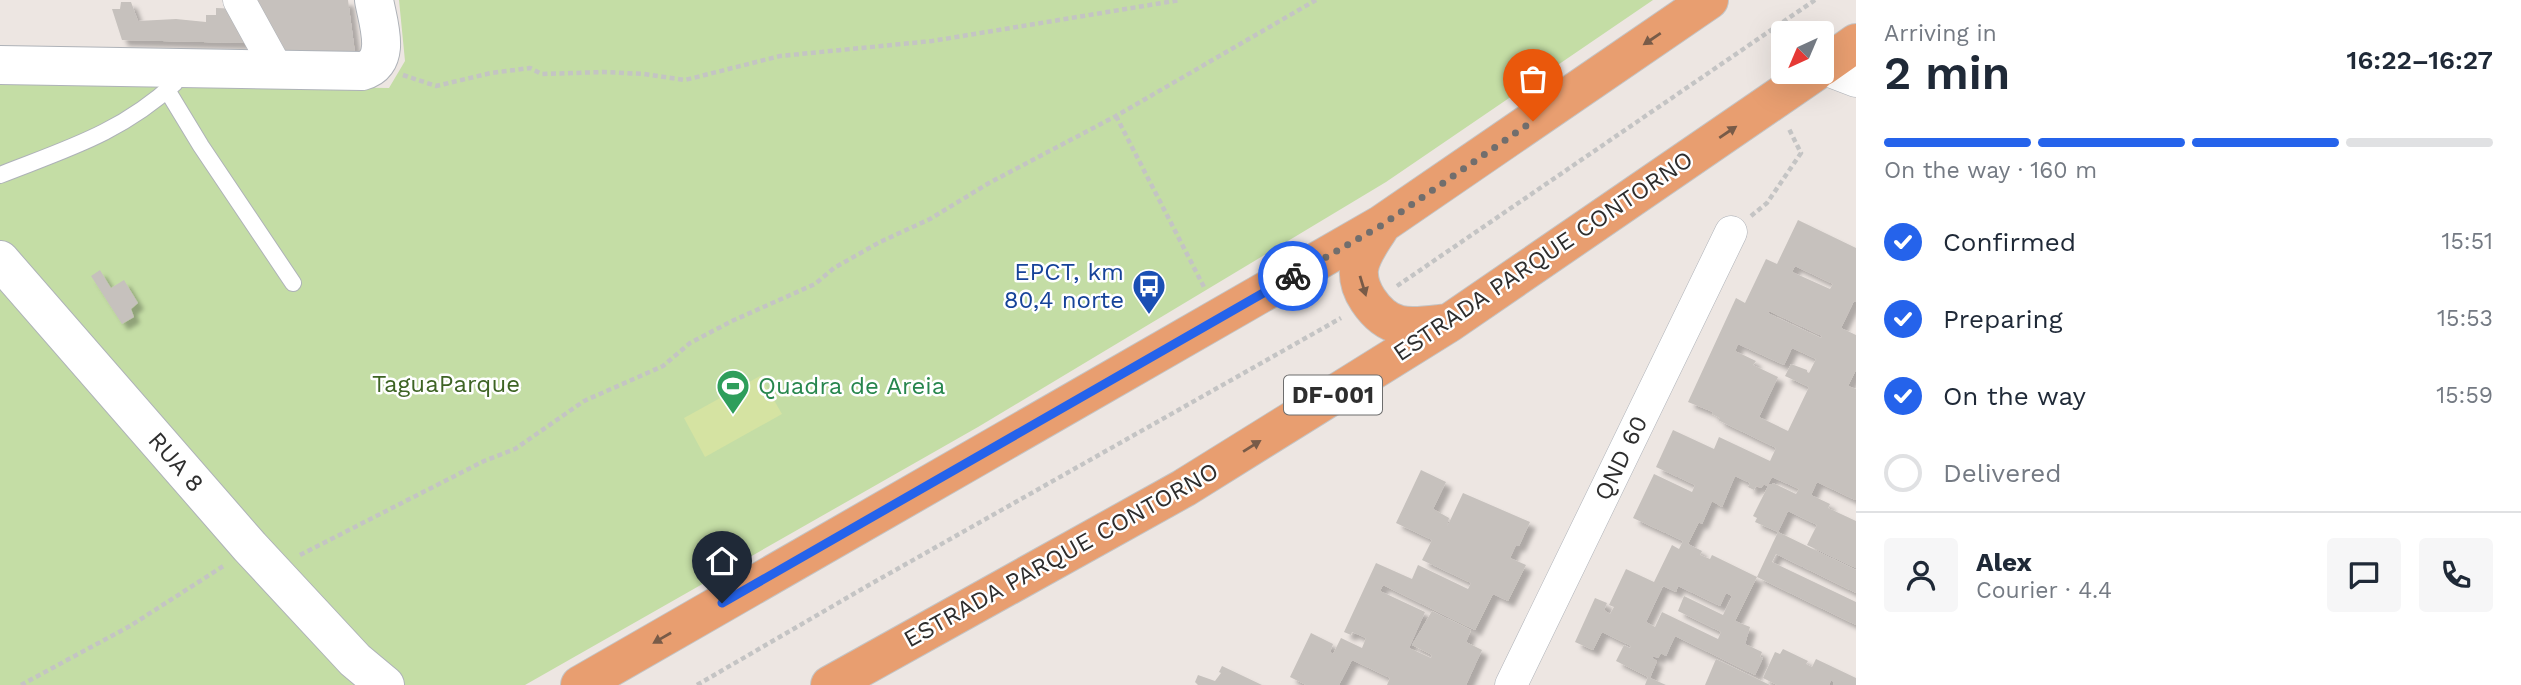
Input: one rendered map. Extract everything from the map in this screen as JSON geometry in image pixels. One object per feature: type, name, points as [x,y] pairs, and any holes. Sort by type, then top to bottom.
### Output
[{"type":"highway","points":[[580,685],[1382,225],[1709,0]]},
{"type":"highway","points":[[1834,59],[1856,43]]},
{"type":"highway","name":"ESTRADA PARQUE CONTORNO","points":[[830,685],[860,674],[1184,488],[1449,323],[1797,84]]},
{"type":"highway","points":[[1382,225],[1363,256],[1359,269],[1360,282],[1370,303],[1378,313],[1396,325],[1413,327],[1449,323]]},
{"type":"street","points":[[239,0],[278,71]]},
{"type":"street","points":[[0,65],[178,79],[278,71],[362,71],[375,65],[381,55],[374,0]]},
{"type":"street","points":[[1834,72],[1856,81]]},
{"type":"street","name":"QND 60","points":[[1511,685],[1731,232]]},
{"type":"street","name":"RUA 8","points":[[0,260],[361,672],[385,685]]},
{"type":"lane","points":[[0,175],[105,133],[134,117],[178,79],[201,146],[293,284]]},
{"type":"path","points":[[375,65],[436,86],[491,73],[530,68],[542,74],[604,72],[685,80],[780,56],[932,41],[1180,0]]},
{"type":"path","points":[[299,555],[484,461],[515,449],[584,401],[663,366],[691,343],[732,321],[804,290],[834,268],[880,242],[930,219],[989,183],[1116,116],[1316,0]]},
{"type":"path","points":[[697,685],[1370,303],[1815,0]]},
{"type":"path","points":[[1731,232],[1766,203],[1801,153],[1774,100]]},
{"type":"path","points":[[1116,116],[1220,318]]},
{"type":"path","points":[[21,685],[130,626],[250,547]]},
{"type":"green space","name":"TaguaParque","points":[[399,0],[1653,0],[1386,182],[978,427],[525,685],[0,685],[0,79],[161,85],[389,88],[405,61]]},
{"type":"green space","name":"Quadra de Areia","points":[[760,376],[782,414],[705,457],[684,418]]},
{"type":"building","points":[[253,0],[348,0],[355,53],[281,54]]},
{"type":"building","points":[[121,2],[131,2],[138,21],[176,19],[206,22],[206,15],[216,15],[216,8],[240,9],[245,23],[244,43],[122,40],[112,9],[120,9]]},
{"type":"building","points":[[1798,220],[1856,248],[1856,302],[1854,301],[1841,328],[1856,335],[1856,370],[1848,386],[1856,389],[1856,498],[1855,500],[1817,482],[1811,495],[1830,504],[1828,508],[1856,521],[1856,568],[1807,545],[1817,525],[1788,511],[1778,532],[1755,522],[1757,518],[1753,516],[1769,484],[1773,483],[1796,494],[1799,489],[1772,477],[1767,486],[1756,486],[1754,490],[1748,487],[1750,483],[1735,476],[1722,507],[1712,501],[1702,524],[1699,522],[1688,544],[1702,551],[1700,555],[1710,559],[1712,555],[1757,577],[1735,621],[1750,627],[1745,644],[1762,652],[1760,657],[1763,658],[1755,675],[1675,636],[1666,656],[1661,653],[1658,658],[1652,658],[1657,661],[1650,678],[1666,685],[1645,685],[1648,677],[1616,661],[1624,645],[1630,648],[1631,646],[1602,632],[1593,650],[1575,642],[1595,598],[1607,603],[1604,610],[1610,614],[1614,607],[1609,605],[1626,569],[1654,582],[1672,545],[1679,549],[1683,541],[1633,518],[1654,474],[1692,492],[1695,485],[1656,467],[1673,430],[1714,449],[1719,437],[1770,461],[1776,448],[1718,420],[1720,418],[1712,414],[1713,412],[1688,402],[1736,298],[1745,303],[1766,259],[1777,264]],"holes":[[[1795,266],[1833,284],[1830,289],[1792,272]],[[1769,311],[1822,336],[1821,338],[1768,313]],[[1738,344],[1784,365],[1792,348],[1816,359],[1809,373],[1791,364],[1785,376],[1809,387],[1788,431],[1759,417],[1778,377],[1753,365],[1756,361],[1735,351]],[[1663,586],[1676,592],[1678,586],[1720,606],[1726,593],[1732,596],[1723,615],[1684,596],[1678,611],[1721,632],[1718,639],[1662,612],[1655,627],[1646,622]]]},
{"type":"building","points":[[100,270],[111,288],[124,280],[138,303],[131,309],[134,317],[122,324],[91,276]]},
{"type":"building","points":[[1421,470],[1446,482],[1433,509],[1449,518],[1447,527],[1463,493],[1530,522],[1510,558],[1526,565],[1508,601],[1493,594],[1475,630],[1383,585],[1380,591],[1425,612],[1409,648],[1431,658],[1432,655],[1412,645],[1432,611],[1471,630],[1466,642],[1482,650],[1466,685],[1387,685],[1390,678],[1352,660],[1339,685],[1306,685],[1290,677],[1311,633],[1333,644],[1330,652],[1333,654],[1341,638],[1362,648],[1366,638],[1352,632],[1351,635],[1344,632],[1376,563],[1412,579],[1418,565],[1468,589],[1471,583],[1422,560],[1432,540],[1396,523]]},
{"type":"building","points":[[1778,532],[1856,570],[1856,593],[1776,554],[1772,562],[1856,602],[1856,625],[1757,577]]},
{"type":"building","points":[[1783,649],[1808,661],[1806,664],[1812,667],[1816,659],[1856,678],[1856,685],[1833,685],[1831,680],[1829,685],[1777,685],[1763,678],[1775,652],[1780,654]]},
{"type":"building","points":[[1716,659],[1770,685],[1705,685]]},
{"type":"building","points":[[1222,666],[1262,685],[1198,685],[1195,682],[1198,675],[1215,681]]},
{"type":"way so far","points":[[1293,276],[1382,225],[1533,121]]},
{"type":"place","name":"EPCT, km 80,4 norte","points":[[1149,316]]},
{"type":"place","name":"Quadra de Areia","points":[[733,416]]},
{"type":"route","points":[[722,603],[1293,276]]}]
